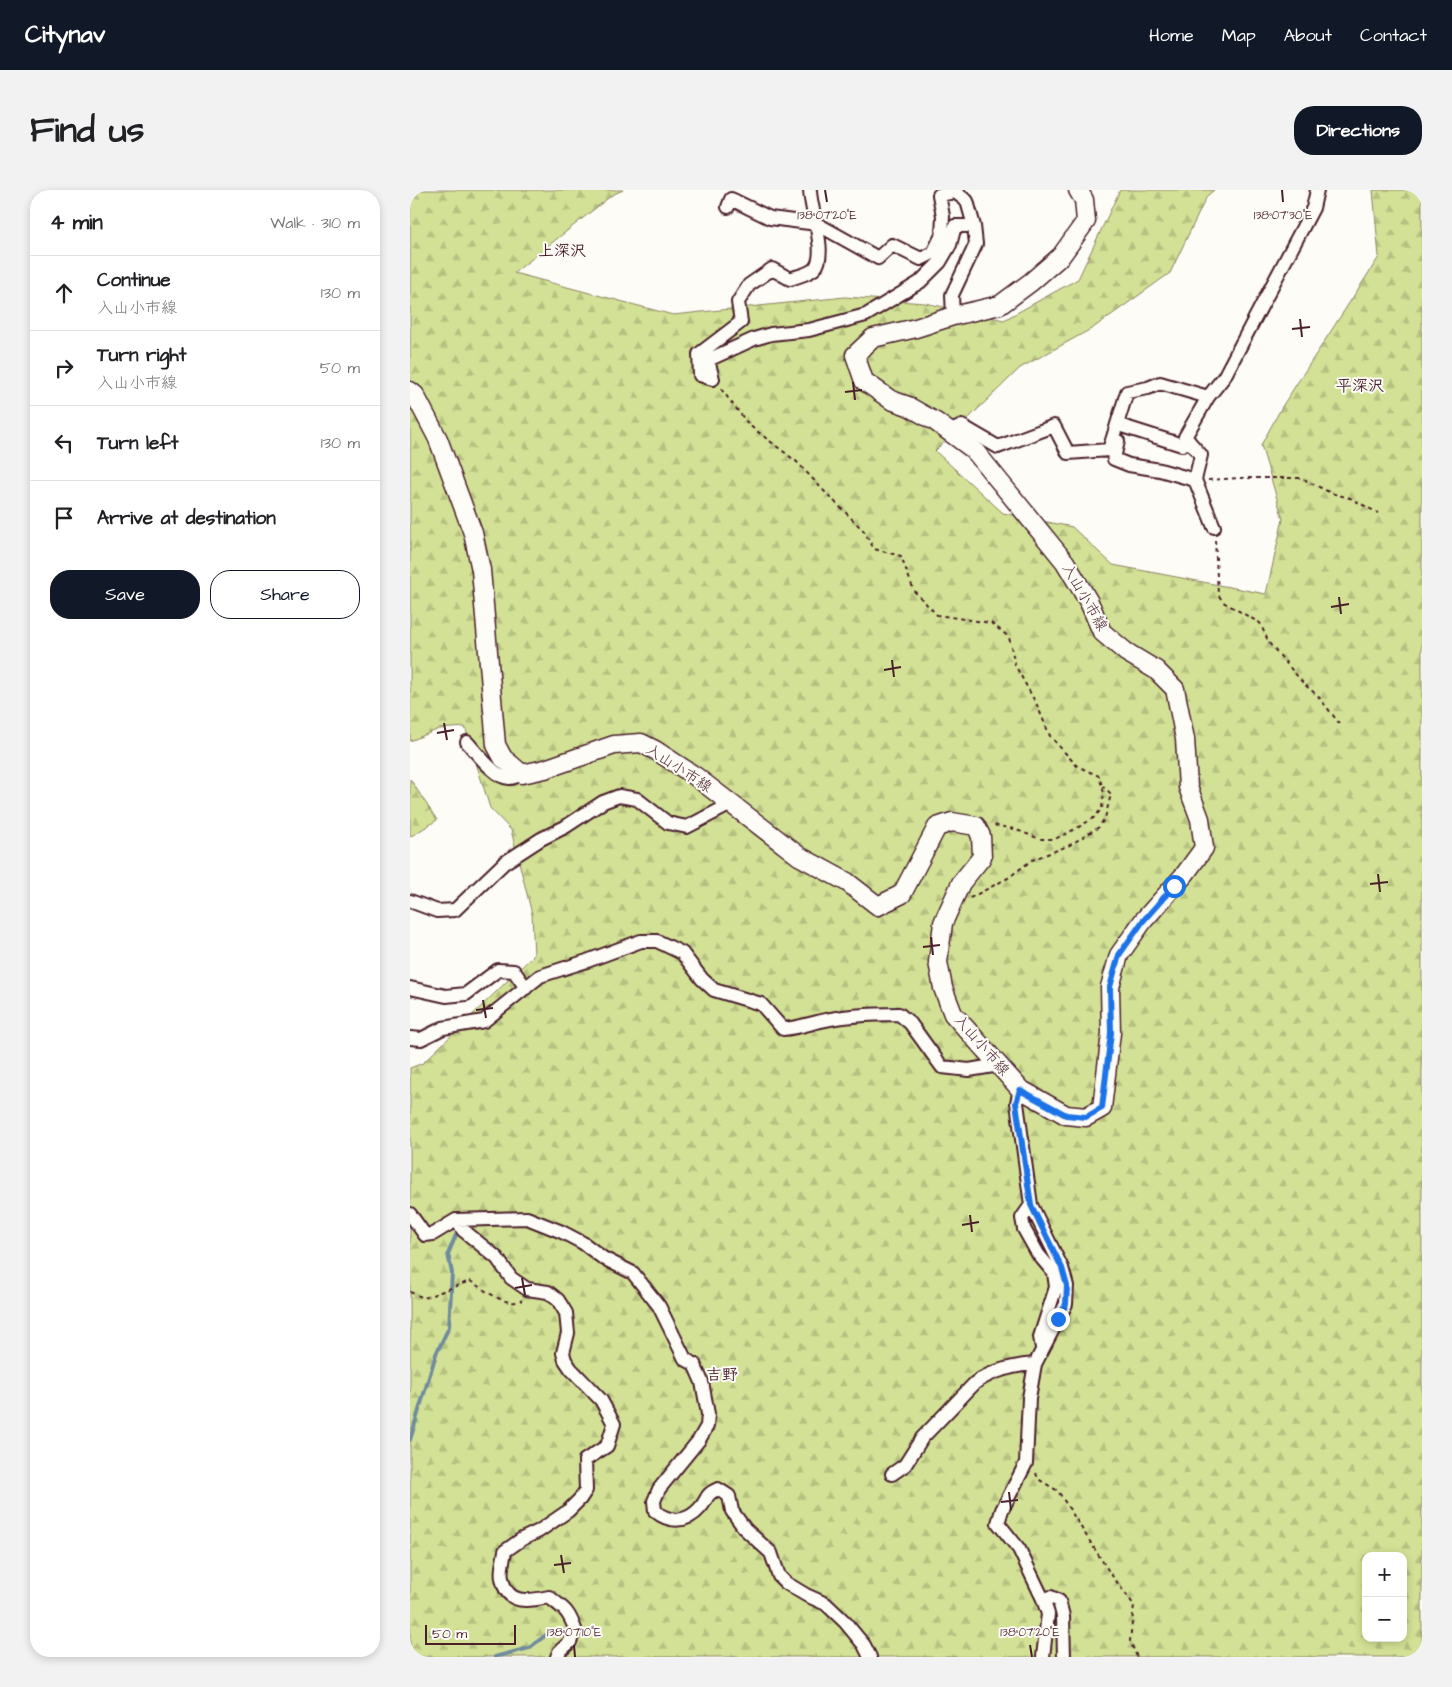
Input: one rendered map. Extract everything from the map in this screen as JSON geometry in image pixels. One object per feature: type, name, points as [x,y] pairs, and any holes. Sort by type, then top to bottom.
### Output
[{"type":"main road","name":"入山小市線","points":[[522,774],[545,769],[614,745],[640,743],[655,750],[695,776],[799,856],[847,882],[878,906],[902,894],[937,827],[952,822],[976,826],[981,836],[982,857],[961,883],[943,923],[938,962],[943,988],[953,1014],[1020,1090],[1066,1115],[1086,1117],[1102,1108],[1111,1033],[1110,987],[1119,955],[1143,921],[1185,874],[1204,848],[1200,819],[1188,788],[1185,739],[1175,689],[1156,670],[1126,652],[1102,632],[1089,602],[1065,562],[974,450],[936,422],[908,406],[891,400],[864,381],[855,355],[873,338],[1000,305],[1061,256],[1086,221],[1084,200],[1078,190]]},
{"type":"main road","points":[[410,391],[415,395],[438,439],[473,533],[481,570],[496,745],[503,758],[522,774]]},
{"type":"street","points":[[713,379],[700,375],[699,354],[741,322],[738,302],[748,285],[772,269],[790,279],[814,270],[820,260],[817,224],[810,203],[810,190]]},
{"type":"street","points":[[1214,528],[1195,480],[1200,455],[1185,436],[1208,397],[1224,377],[1313,208],[1317,190]]},
{"type":"street","points":[[728,206],[731,199],[770,218],[817,224],[878,258],[892,245],[921,259],[932,253],[942,235],[943,216],[935,192],[955,192],[967,201],[974,226],[976,244],[952,295],[953,316]]},
{"type":"street","points":[[713,379],[708,360],[754,339],[771,334],[808,330],[866,315],[920,282],[940,262],[950,245],[955,226],[974,226]]},
{"type":"street","points":[[1195,480],[1160,470],[1129,466],[1114,459],[1119,425],[1127,392],[1148,388],[1160,383],[1208,397]]},
{"type":"street","points":[[949,432],[962,426],[998,447],[1054,426],[1068,453],[1109,450],[1119,425]]},
{"type":"street","points":[[1119,425],[1182,444],[1189,441]]},
{"type":"street","points":[[467,742],[487,764],[504,778],[511,778],[522,774]]},
{"type":"street","points":[[410,901],[437,911],[455,910],[504,863],[541,839],[565,827],[602,802],[619,796],[637,799],[668,823],[687,827],[732,804]]},
{"type":"street","points":[[410,1038],[421,1040],[443,1028],[484,1021],[540,976],[587,962],[641,941],[658,940],[682,953],[702,979],[714,990],[761,1004],[783,1029],[864,1015],[899,1014],[910,1023],[942,1067],[969,1070],[999,1065]]},
{"type":"street","points":[[410,988],[446,996],[466,994],[498,970],[514,971],[526,988]]},
{"type":"street","points":[[1020,1090],[1016,1103],[1031,1205],[1062,1268],[1067,1286],[1066,1304],[1035,1364],[1029,1398],[1026,1463],[1002,1510],[998,1523],[1019,1549],[1048,1614],[1043,1657]]},
{"type":"street","points":[[410,1214],[426,1235],[434,1234],[456,1220],[527,1218],[562,1232],[583,1243],[603,1258],[633,1273],[659,1306],[685,1359],[694,1364],[702,1382],[708,1414],[707,1426],[699,1440],[659,1489],[654,1501],[655,1511],[663,1518],[674,1521],[689,1516],[700,1508],[708,1493],[718,1488],[729,1496],[732,1511],[745,1529],[770,1553],[779,1576],[793,1587],[826,1604],[864,1645],[870,1657]]},
{"type":"street","points":[[456,1220],[463,1230],[497,1258],[511,1278],[527,1289],[548,1292],[558,1300],[566,1313],[568,1333],[563,1353],[565,1360],[571,1369],[601,1400],[614,1424],[607,1446],[585,1460],[586,1490],[580,1499],[568,1511],[505,1551],[502,1578],[508,1592],[515,1598],[527,1602],[549,1597],[564,1607],[571,1618],[575,1629],[570,1642],[556,1657]]},
{"type":"street","points":[[892,1474],[906,1465],[922,1438],[975,1383],[983,1377],[1021,1364],[1035,1364]]},
{"type":"street","points":[[1042,1599],[1051,1597],[1059,1601],[1063,1616],[1064,1657]]},
{"type":"path","points":[[713,379],[749,425],[797,462],[864,531],[874,548],[902,556],[914,591],[937,615],[992,623],[1009,637],[1015,665],[1037,705],[1050,736],[1077,766],[1099,776],[1104,793],[1102,808],[1095,817],[1055,839],[1040,839],[1014,829],[993,825],[985,827],[981,836]]},
{"type":"path","points":[[1195,480],[1301,478],[1331,494],[1350,498],[1378,513]]},
{"type":"path","points":[[1214,528],[1218,594],[1223,602],[1260,623],[1269,643],[1304,684],[1318,696],[1339,723]]},
{"type":"path","points":[[970,898],[1008,878],[1032,860],[1070,845],[1099,828],[1105,818],[1111,794],[1102,785]]},
{"type":"path","points":[[410,1292],[424,1298],[470,1281],[503,1301],[516,1303],[525,1298],[527,1289]]},
{"type":"path","points":[[1026,1455],[1031,1456],[1038,1479],[1058,1492],[1108,1570],[1134,1605],[1130,1641],[1137,1657]]},
{"type":"green space","points":[[410,190],[623,190],[612,195],[514,273],[673,315],[845,297],[925,303],[1004,320],[1078,279],[1120,190],[1214,190],[1207,196],[1170,273],[1093,328],[1020,368],[935,451],[1003,513],[1072,527],[1113,565],[1266,594],[1283,519],[1261,445],[1283,405],[1379,257],[1373,190],[1422,190],[1422,1657],[410,1657],[410,1068],[423,1063],[534,955],[532,914],[511,830],[490,808],[465,727],[439,729],[410,741]]},
{"type":"green space","points":[[410,779],[437,820],[410,837]]},
{"type":"waterway","points":[[410,1440],[436,1354],[449,1327],[452,1273],[448,1254],[456,1235]]},
{"type":"waterway","points":[[495,1657],[529,1648],[550,1632]]},
{"type":"district","name":"上深沢","points":[[562,250]]},
{"type":"district","name":"平深沢","points":[[1360,385]]},
{"type":"district","name":"吉野","points":[[722,1374]]},
{"type":"route","points":[[1058,1319],[1066,1304],[1067,1286],[1062,1268],[1031,1205],[1016,1103],[1020,1090],[1066,1115],[1086,1117],[1102,1108],[1111,1033],[1110,987],[1119,955],[1143,921],[1174,886]]}]
